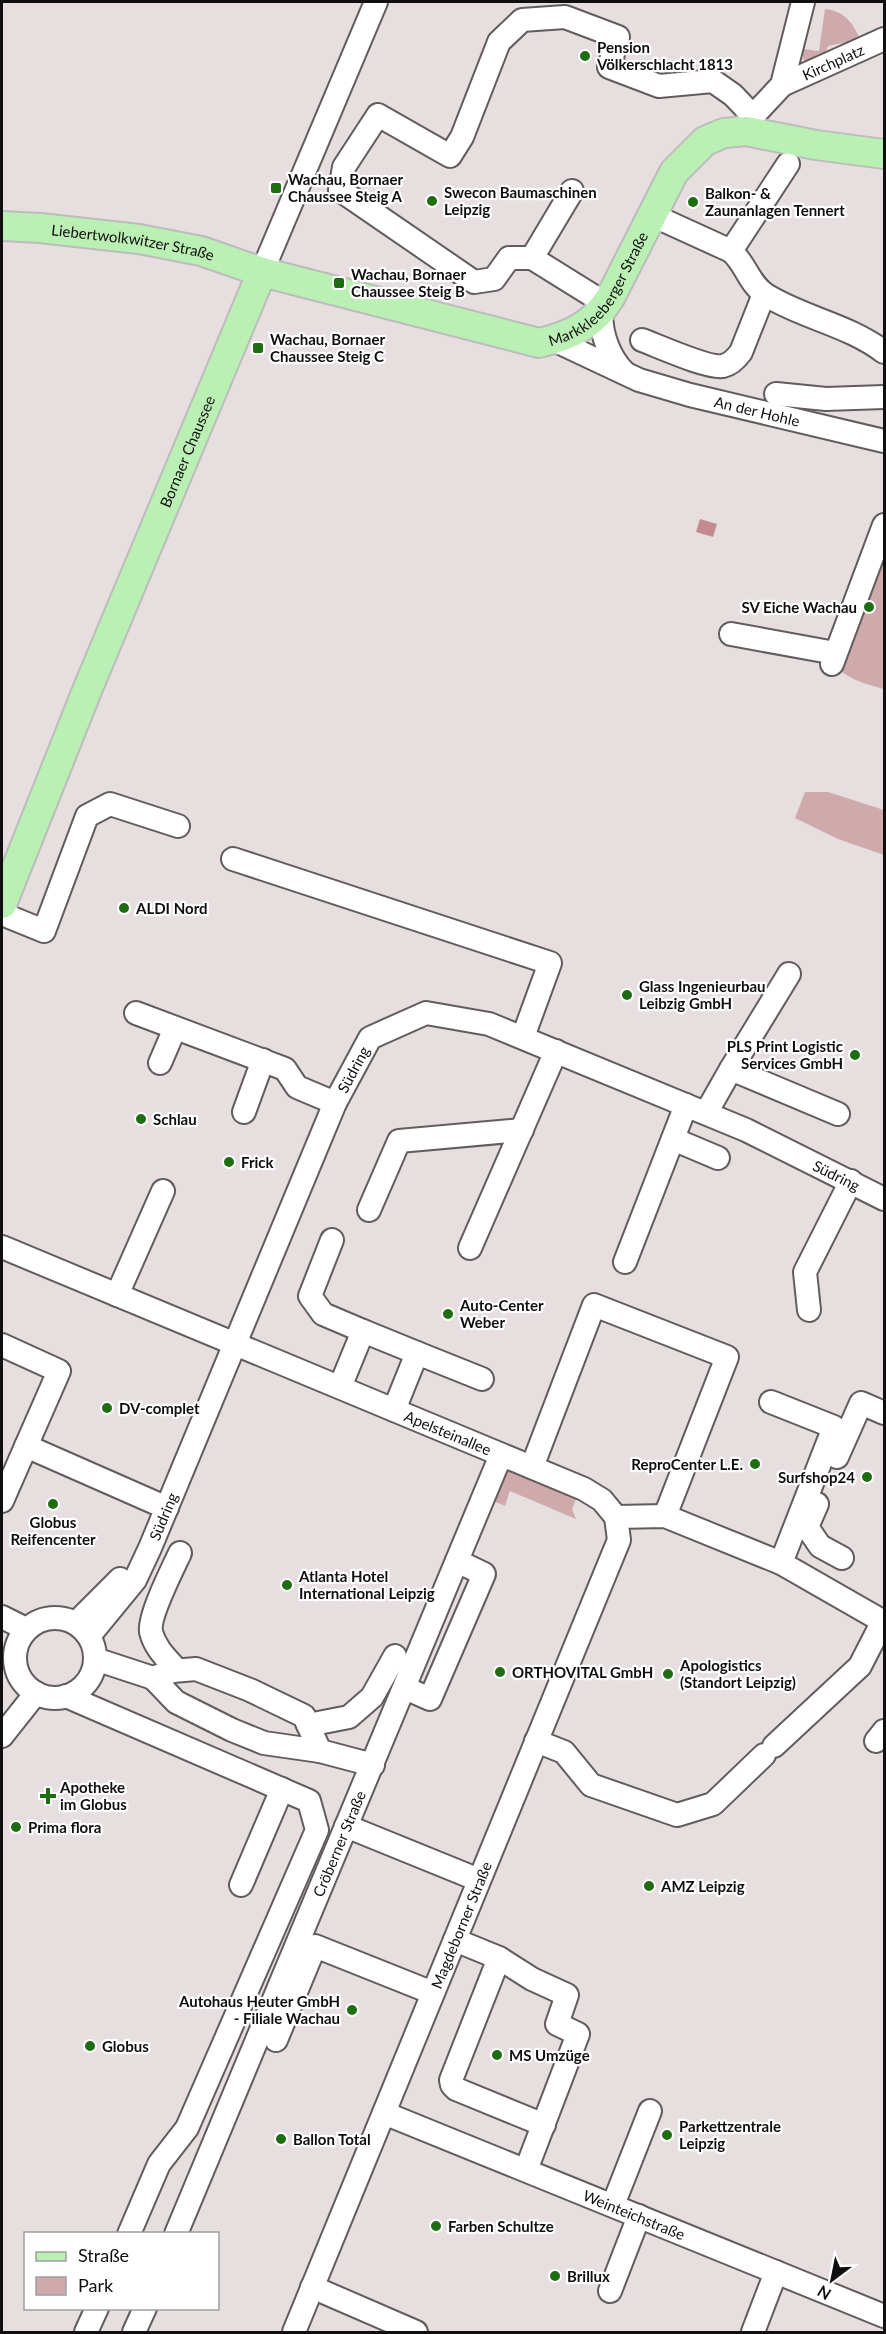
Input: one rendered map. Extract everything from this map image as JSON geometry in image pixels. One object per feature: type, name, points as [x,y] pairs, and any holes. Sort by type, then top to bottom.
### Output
[{"type":"main road","name":"Markkleeberger Straße","points":[[262,272],[539,343],[571,334],[587,325],[604,308],[674,172],[705,141],[749,124],[816,145],[885,154]]},
{"type":"main road","name":"Liebertwolkwitzer Straße","points":[[2,226],[139,239],[201,251],[262,272]]},
{"type":"main road","name":"Bornaer Chaussee","points":[[2,904],[88,688],[262,272]]},
{"type":"street","name":"Bornaer Chaussee","points":[[262,272],[376,2]]},
{"type":"street","points":[[631,377],[611,355],[603,330],[604,308],[532,258],[509,258],[494,279],[474,282],[340,190],[344,167],[378,115],[450,156],[462,137],[499,42],[522,20],[565,17],[618,37],[609,68],[659,86],[713,81],[733,95],[749,124],[782,85],[803,2]]},
{"type":"street","name":"Kirchplatz","points":[[782,85],[885,39]]},
{"type":"street","points":[[731,251],[788,164]]},
{"type":"street","points":[[532,258],[572,191]]},
{"type":"street","points":[[652,215],[731,251],[743,263],[754,284],[764,294],[869,341],[885,352]]},
{"type":"street","points":[[642,340],[712,366],[723,366],[735,360],[744,347],[764,294]]},
{"type":"street","name":"An der Hohle","points":[[554,340],[631,377],[690,395],[885,441]]},
{"type":"street","points":[[776,394],[826,399],[885,397]]},
{"type":"street","points":[[731,634],[834,659],[885,525]]},
{"type":"street","points":[[2,914],[44,931],[87,816],[110,804],[178,826]]},
{"type":"street","points":[[233,859],[550,963],[523,1037]]},
{"type":"street","points":[[625,1262],[673,1139],[731,1070],[789,974]]},
{"type":"street","points":[[136,1013],[285,1068],[297,1088],[335,1103]]},
{"type":"street","name":"Südring","points":[[82,1630],[150,1548],[335,1103],[370,1038],[426,1013],[489,1024],[746,1130],[885,1198]]},
{"type":"street","points":[[160,1063],[175,1028]]},
{"type":"street","points":[[470,1248],[556,1052]]},
{"type":"street","points":[[244,1112],[263,1060]]},
{"type":"street","points":[[731,1070],[838,1114]]},
{"type":"street","points":[[369,1210],[399,1141],[522,1130]]},
{"type":"street","points":[[673,1139],[718,1158]]},
{"type":"street","points":[[809,1310],[805,1272],[851,1181]]},
{"type":"street","points":[[117,1295],[163,1191]]},
{"type":"street","points":[[333,1240],[310,1296],[323,1314],[482,1379]]},
{"type":"street","name":"Apelsteinallee","points":[[2,1247],[584,1489],[602,1500],[616,1517]]},
{"type":"street","points":[[532,1467],[594,1305],[727,1357],[665,1516]]},
{"type":"street","points":[[340,1388],[363,1331]]},
{"type":"street","points":[[2,1346],[58,1371],[2,1501]]},
{"type":"street","points":[[394,1410],[417,1353]]},
{"type":"street","points":[[771,1402],[834,1427],[781,1563]]},
{"type":"street","points":[[842,1558],[820,1546],[807,1527],[861,1403],[885,1413]]},
{"type":"street","points":[[26,1446],[166,1508]]},
{"type":"street","name":"Cröberner Straße","points":[[177,2232],[501,1455]]},
{"type":"street","points":[[536,1741],[564,1752],[591,1785],[677,1815],[713,1804],[860,1666],[884,1622],[781,1563],[665,1516],[616,1517]]},
{"type":"street","name":"Magdeborner Straße","points":[[294,2332],[619,1540],[616,1517]]},
{"type":"street","points":[[177,1671],[159,1650],[151,1630],[157,1605],[180,1552]]},
{"type":"street","points":[[405,1688],[430,1699],[484,1574],[456,1561]]},
{"type":"street","points":[[2,1617],[15,1634],[16,1668],[26,1685],[36,1693],[46,1697],[66,1696],[81,1689],[87,1683],[95,1659],[94,1647],[82,1630],[66,1619],[44,1619],[15,1634]]},
{"type":"street","points":[[308,1725],[350,1717],[372,1697],[395,1656]]},
{"type":"street","points":[[95,1659],[153,1678],[177,1702],[232,1730],[264,1743],[320,1751],[373,1765]]},
{"type":"street","points":[[153,1678],[177,1671],[196,1669],[249,1690],[304,1716],[320,1751]]},
{"type":"street","points":[[87,1683],[99,1704],[111,1716]]},
{"type":"street","points":[[2,1735],[36,1693]]},
{"type":"street","points":[[66,1696],[309,1802],[317,1830],[187,2128],[159,2164],[130,2232]]},
{"type":"street","points":[[242,1885],[282,1789]]},
{"type":"street","points":[[346,1826],[479,1880]]},
{"type":"street","points":[[455,1940],[499,1958],[532,1979],[567,1995],[556,2024],[578,2034],[526,2170]]},
{"type":"street","points":[[276,2040],[315,1946],[433,1993]]},
{"type":"street","points":[[499,1958],[451,2080],[452,2085],[456,2089],[544,2125]]},
{"type":"street","points":[[613,2205],[650,2111]]},
{"type":"street","name":"Weinteichstraße","points":[[384,2113],[885,2316]]},
{"type":"street","points":[[610,2290],[639,2216]]},
{"type":"street","points":[[753,2332],[776,2272]]},
{"type":"street","points":[[312,2288],[416,2332]]},
{"type":"street","points":[[86,2332],[96,2310]]},
{"type":"street","points":[[135,2332],[144,2310]]},
{"type":"green space","points":[[825,9],[842,14],[854,26],[859,37],[857,40],[828,46],[824,56],[807,63],[803,59],[803,49],[819,51]]},
{"type":"green space","name":"SV Eiche Wachau","points":[[884,525],[884,689],[856,680],[832,664]]},
{"type":"green space","points":[[805,792],[828,792],[884,810],[884,855],[838,839],[795,818]]},
{"type":"green space","points":[[512,1471],[577,1497],[572,1509],[576,1519],[510,1491],[505,1506],[491,1500],[501,1478]]},
{"type":"shaded area","points":[[700,519],[717,524],[713,537],[696,532]]},
{"type":"place","name":"Pension Völkerschlacht 1813","points":[[585,56]]},
{"type":"place","name":"Wachau, Bornaer Chaussee Steig A","points":[[276,188]]},
{"type":"place","name":"Swecon Baumaschinen Leipzig","points":[[432,201]]},
{"type":"place","name":"Balkon- & Zaunanlagen Tennert","points":[[693,202]]},
{"type":"place","name":"Wachau, Bornaer Chaussee Steig B","points":[[339,283]]},
{"type":"place","name":"Wachau, Bornaer Chaussee Steig C","points":[[258,348]]},
{"type":"place","name":"SV Eiche Wachau","points":[[869,607]]},
{"type":"place","name":"ALDI Nord","points":[[124,908]]},
{"type":"place","name":"Glass Ingenieurbau Leibzig GmbH","points":[[627,995]]},
{"type":"place","name":"PLS Print Logistic Services GmbH","points":[[855,1055]]},
{"type":"place","name":"Schlau","points":[[141,1119]]},
{"type":"place","name":"Frick","points":[[229,1162]]},
{"type":"place","name":"Auto-Center Weber","points":[[448,1314]]},
{"type":"place","name":"DV-complet","points":[[107,1408]]},
{"type":"place","name":"ReproCenter L.E.","points":[[755,1464]]},
{"type":"place","name":"Surfshop24","points":[[867,1477]]},
{"type":"place","name":"Globus Reifencenter","points":[[53,1504]]},
{"type":"place","name":"Atlanta Hotel International Leipzig","points":[[287,1585]]},
{"type":"place","name":"ORTHOVITAL GmbH","points":[[500,1672]]},
{"type":"place","name":"Apologistics (Standort Leipzig)","points":[[668,1674]]},
{"type":"place","name":"Apotheke im Globus","points":[[48,1796]]},
{"type":"place","name":"Prima flora","points":[[16,1827]]},
{"type":"place","name":"AMZ Leipzig","points":[[649,1886]]},
{"type":"place","name":"Autohaus Heuter GmbH - Filiale Wachau","points":[[352,2010]]},
{"type":"place","name":"Globus","points":[[90,2046]]},
{"type":"place","name":"MS Umzüge","points":[[497,2055]]},
{"type":"place","name":"Parkettzentrale Leipzig","points":[[667,2135]]},
{"type":"place","name":"Ballon Total","points":[[281,2139]]},
{"type":"place","name":"Farben Schultze","points":[[436,2226]]},
{"type":"place","name":"Brillux","points":[[555,2276]]}]
